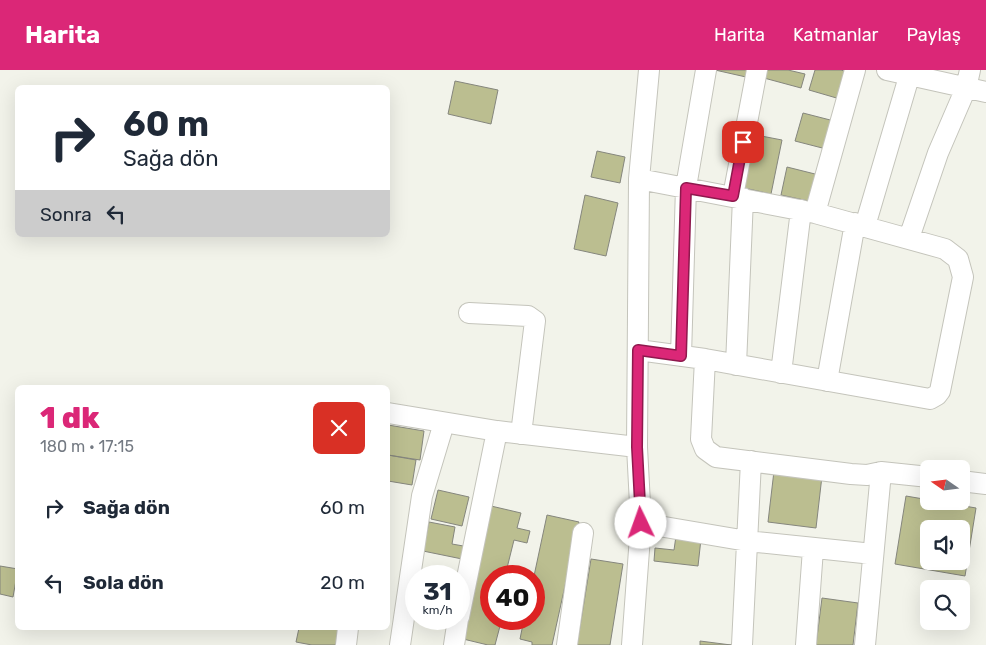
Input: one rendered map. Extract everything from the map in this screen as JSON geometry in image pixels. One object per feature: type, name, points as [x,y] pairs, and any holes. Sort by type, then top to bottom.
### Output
[{"type":"street","points":[[632,645],[641,523],[637,447],[639,179],[649,70]]},
{"type":"street","points":[[681,356],[686,188],[706,70]]},
{"type":"street","points":[[736,365],[738,197],[757,70]]},
{"type":"street","points":[[781,373],[808,211],[855,70]]},
{"type":"street","points":[[887,70],[968,79],[986,92]]},
{"type":"street","points":[[827,381],[860,224],[910,73]]},
{"type":"street","points":[[909,238],[938,153],[968,79]]},
{"type":"street","points":[[638,350],[705,359],[930,399],[940,391],[963,277],[958,259],[945,248],[808,211],[639,179]]},
{"type":"street","points":[[470,313],[528,316],[534,321],[521,434]]},
{"type":"street","points":[[705,359],[701,433],[702,444],[710,454],[716,457],[851,474],[881,472],[920,476]]},
{"type":"street","points":[[390,413],[497,431],[637,447]]},
{"type":"street","points":[[400,645],[422,496],[444,423]]},
{"type":"street","points":[[470,565],[497,431]]},
{"type":"street","points":[[742,645],[752,462]]},
{"type":"street","points":[[865,645],[881,472]]},
{"type":"street","points":[[970,482],[986,484]]},
{"type":"street","points":[[641,523],[747,541],[873,554]]},
{"type":"street","points":[[567,645],[583,533]]},
{"type":"street","points":[[806,645],[813,549]]},
{"type":"street","points":[[346,645],[348,630]]},
{"type":"street","points":[[454,645],[457,630]]},
{"type":"building","points":[[715,70],[748,70],[746,77]]},
{"type":"building","points":[[766,70],[788,70],[805,74],[801,88],[764,78]]},
{"type":"building","points":[[815,70],[841,70],[847,72],[840,99],[809,90]]},
{"type":"building","points":[[455,81],[498,90],[491,124],[448,114]]},
{"type":"building","points":[[803,113],[838,122],[830,150],[795,141]]},
{"type":"building","points":[[756,135],[782,140],[771,194],[744,188]]},
{"type":"building","points":[[597,151],[625,157],[620,183],[591,177]]},
{"type":"building","points":[[787,167],[819,175],[813,202],[781,195]]},
{"type":"building","points":[[585,195],[618,203],[606,256],[574,249]]},
{"type":"building","points":[[390,425],[424,431],[420,460],[390,455]]},
{"type":"building","points":[[390,455],[416,460],[412,485],[390,481]]},
{"type":"building","points":[[774,471],[822,476],[816,528],[768,522]]},
{"type":"building","points":[[438,490],[469,497],[462,526],[431,519]]},
{"type":"building","points":[[906,496],[920,498],[920,510],[970,510],[970,507],[976,508],[970,545],[970,520],[920,520],[920,568],[895,564]]},
{"type":"building","points":[[491,506],[521,513],[517,528],[530,531],[527,543],[514,540],[508,565],[480,565],[480,630],[499,630],[495,645],[459,638],[461,630],[470,630],[470,593]]},
{"type":"building","points":[[547,515],[579,522],[552,645],[532,645],[532,642],[520,639],[522,630],[545,630],[545,565],[536,565]]},
{"type":"building","points":[[429,522],[455,527],[452,544],[469,547],[467,560],[423,551]]},
{"type":"building","points":[[676,536],[701,539],[698,566],[654,561],[655,548],[674,550]]},
{"type":"building","points":[[591,559],[623,564],[610,645],[577,645]]},
{"type":"building","points":[[0,566],[15,568],[13,597],[0,594]]},
{"type":"building","points":[[930,570],[966,570],[965,576]]},
{"type":"building","points":[[822,598],[858,603],[853,645],[816,645]]},
{"type":"building","points":[[299,630],[338,630],[336,645],[312,645],[296,642]]},
{"type":"building","points":[[700,641],[731,645],[700,645]]},
{"type":"route","points":[[641,523],[637,447],[638,350],[681,356],[686,188],[733,196],[743,142]]}]
